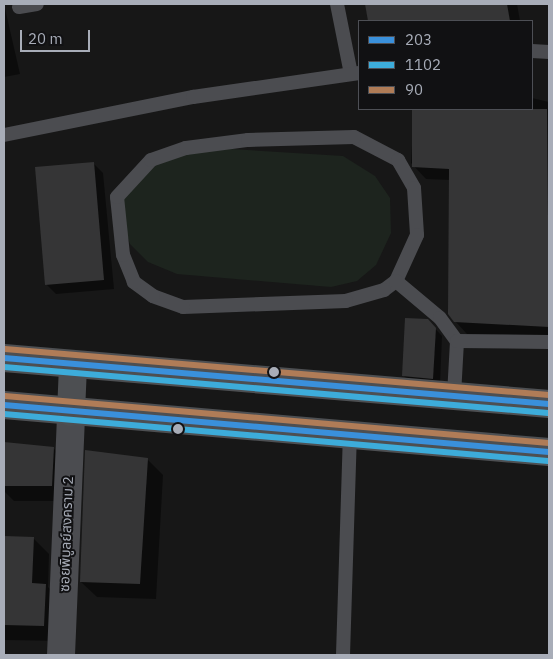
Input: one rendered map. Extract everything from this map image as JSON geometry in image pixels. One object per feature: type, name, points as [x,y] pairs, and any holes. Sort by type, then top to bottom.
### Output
[{"type":"main road","points":[[4,358],[73,366],[549,404]]},
{"type":"main road","points":[[70,412],[73,366]]},
{"type":"main road","points":[[4,405],[549,452]]},
{"type":"street","name":"ซอยพิบูลย์สงคราม 2","points":[[61,655],[70,412]]},
{"type":"lane","points":[[19,7],[37,4]]},
{"type":"lane","points":[[4,135],[220,93],[355,74],[337,4]]},
{"type":"lane","points":[[533,51],[549,52]]},
{"type":"lane","points":[[354,137],[398,160],[414,188],[417,235],[396,281],[371,296],[346,301],[183,307],[167,302],[134,282],[126,267],[117,197],[151,160],[186,148],[248,140],[354,137]]},
{"type":"lane","points":[[396,281],[440,318],[457,341],[454,395]]},
{"type":"lane","points":[[457,341],[549,342]]},
{"type":"lane","points":[[344,655],[350,436]]},
{"type":"shaded area","points":[[182,146],[343,156],[375,176],[390,198],[391,233],[376,265],[357,281],[331,287],[177,274],[148,262],[130,244],[122,220],[121,191]]},
{"type":"building","points":[[365,4],[507,4],[510,20],[368,20]]},
{"type":"building","points":[[547,109],[549,327],[454,322],[448,314],[449,169],[412,167],[412,110]]},
{"type":"building","points":[[94,162],[104,280],[45,285],[35,167]]},
{"type":"building","points":[[405,318],[428,319],[436,328],[433,379],[402,376]]},
{"type":"building","points":[[4,442],[54,447],[52,486],[4,486]]},
{"type":"building","points":[[85,450],[148,458],[140,584],[80,582]]},
{"type":"building","points":[[4,536],[34,537],[32,583],[46,584],[44,626],[4,625]]},
{"type":"transit line","name":"90","points":[[5,349],[549,395]]},
{"type":"transit line","name":"203","points":[[4,358],[549,404]]},
{"type":"transit line","name":"1102","points":[[4,367],[548,413]]},
{"type":"transit line","name":"90","points":[[5,396],[549,443]]},
{"type":"transit line","name":"203","points":[[4,405],[549,452]]},
{"type":"transit line","name":"1102","points":[[4,414],[548,461]]}]
